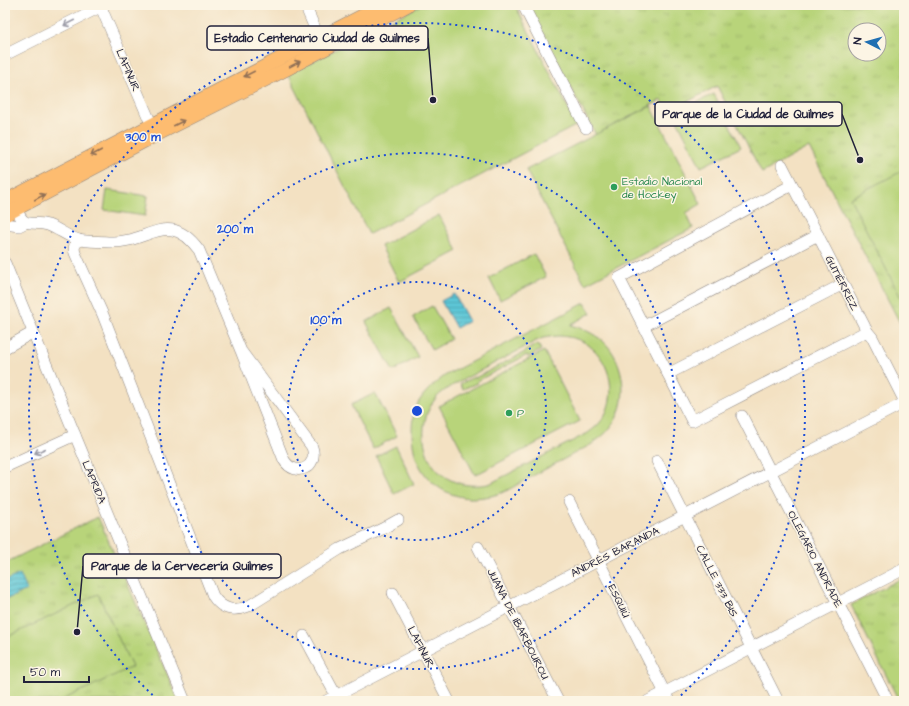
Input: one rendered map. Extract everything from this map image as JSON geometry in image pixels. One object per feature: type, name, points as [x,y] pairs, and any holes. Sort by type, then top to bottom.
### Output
[{"type":"main road","points":[[322,44],[383,5]]},
{"type":"main road","points":[[5,200],[153,130],[322,44],[408,5]]},
{"type":"main road","points":[[11,212],[153,130]]},
{"type":"street","points":[[5,55],[102,5]]},
{"type":"street","name":"LAFINUR","points":[[102,5],[153,130]]},
{"type":"street","points":[[304,5],[322,44]]},
{"type":"street","points":[[523,5],[586,128]]},
{"type":"street","name":"GUTIÉRREZ","points":[[782,165],[904,401]]},
{"type":"street","points":[[792,185],[619,278],[692,421],[867,331]]},
{"type":"street","points":[[11,212],[25,223]]},
{"type":"street","points":[[5,224],[18,226],[25,223],[49,226],[79,240],[112,242],[145,236],[162,229],[170,229],[180,232],[192,241],[198,250],[241,351],[284,460],[290,467],[295,469],[300,470],[306,468],[311,464],[314,458],[312,447],[241,351]]},
{"type":"street","points":[[644,326],[818,235]]},
{"type":"street","points":[[79,240],[75,244],[75,253],[103,315],[213,596],[236,604],[249,606],[340,549],[398,520]]},
{"type":"street","name":"LAPRIDA","points":[[5,263],[74,436],[185,701]]},
{"type":"street","points":[[668,374],[843,284]]},
{"type":"street","points":[[5,348],[32,333]]},
{"type":"street","name":"ANDRÉS BARANDA","points":[[326,701],[338,698],[509,606],[771,472],[904,401]]},
{"type":"street","name":"OLEGARIO ANDRADE","points":[[742,416],[888,701]]},
{"type":"street","points":[[5,467],[74,436]]},
{"type":"street","name":"CALLE 333 BIS","points":[[657,461],[778,701]]},
{"type":"street","name":"ESQUIÚ","points":[[568,502],[667,697]]},
{"type":"street","name":"JUANA DE IBARBOUROU","points":[[478,547],[558,701]]},
{"type":"street","points":[[648,701],[667,697],[751,648],[904,569]]},
{"type":"street","name":"LAFINUR","points":[[393,593],[449,701]]},
{"type":"street","points":[[304,636],[338,698]]},
{"type":"green space","points":[[421,5],[515,5],[577,125],[369,234],[288,74]]},
{"type":"green space","points":[[527,5],[904,5],[904,320],[900,323],[809,147],[762,173],[717,86],[668,112],[661,100],[596,135]]},
{"type":"green space","points":[[714,94],[741,147],[701,167],[674,114]]},
{"type":"green space","name":"Estadio Nacional de Hockey","points":[[651,106],[701,204],[686,213],[693,228],[585,284],[526,170]]},
{"type":"green space","points":[[904,170],[904,304],[850,198]]},
{"type":"green space","points":[[107,190],[148,196],[145,216],[104,210]]},
{"type":"green space","points":[[439,215],[458,251],[399,282],[381,246]]},
{"type":"green space","points":[[534,254],[546,277],[500,300],[489,278]]},
{"type":"green space","points":[[585,303],[591,313],[570,325],[583,329],[595,336],[603,341],[611,350],[621,371],[623,395],[621,407],[610,428],[592,444],[505,491],[491,496],[470,498],[457,496],[436,485],[421,468],[413,445],[412,425],[416,406],[427,391],[446,375]],"holes":[[[561,336],[574,338],[589,345],[605,365],[611,386],[610,397],[604,417],[597,426],[588,433],[489,484],[466,485],[453,481],[442,475],[428,456],[424,432],[425,420],[429,408],[436,398],[443,391],[543,338]]]},
{"type":"green space","points":[[432,306],[451,339],[432,350],[413,317]]},
{"type":"green space","points":[[391,308],[418,357],[393,371],[366,322]]},
{"type":"green space","points":[[538,344],[541,350],[528,357],[527,355],[477,381],[477,383],[463,389],[460,384],[474,377],[475,378]]},
{"type":"green space","name":"P","points":[[544,351],[580,421],[475,475],[439,406]]},
{"type":"green space","points":[[375,393],[397,436],[373,449],[351,405]]},
{"type":"green space","points":[[396,446],[414,484],[394,494],[376,456]]},
{"type":"green space","points":[[98,517],[179,701],[5,701],[5,563]]},
{"type":"green space","points":[[904,577],[904,701],[899,701],[851,605]]},
{"type":"green space","points":[[98,594],[132,667],[60,701],[5,701],[5,638]]},
{"type":"water","points":[[454,294],[469,321],[456,328],[441,301]]},
{"type":"water","points":[[20,574],[27,590],[5,600],[5,581]]},
{"type":"place","name":"Estadio Centenario Ciudad de Quilmes","points":[[433,100]]},
{"type":"place","name":"Parque de la Ciudad de Quilmes","points":[[860,160]]},
{"type":"place","name":"Estadio Nacional de Hockey","points":[[614,187]]},
{"type":"place","name":"P","points":[[509,413]]},
{"type":"place","name":"Parque de la Cervecería Quilmes","points":[[77,632]]}]
